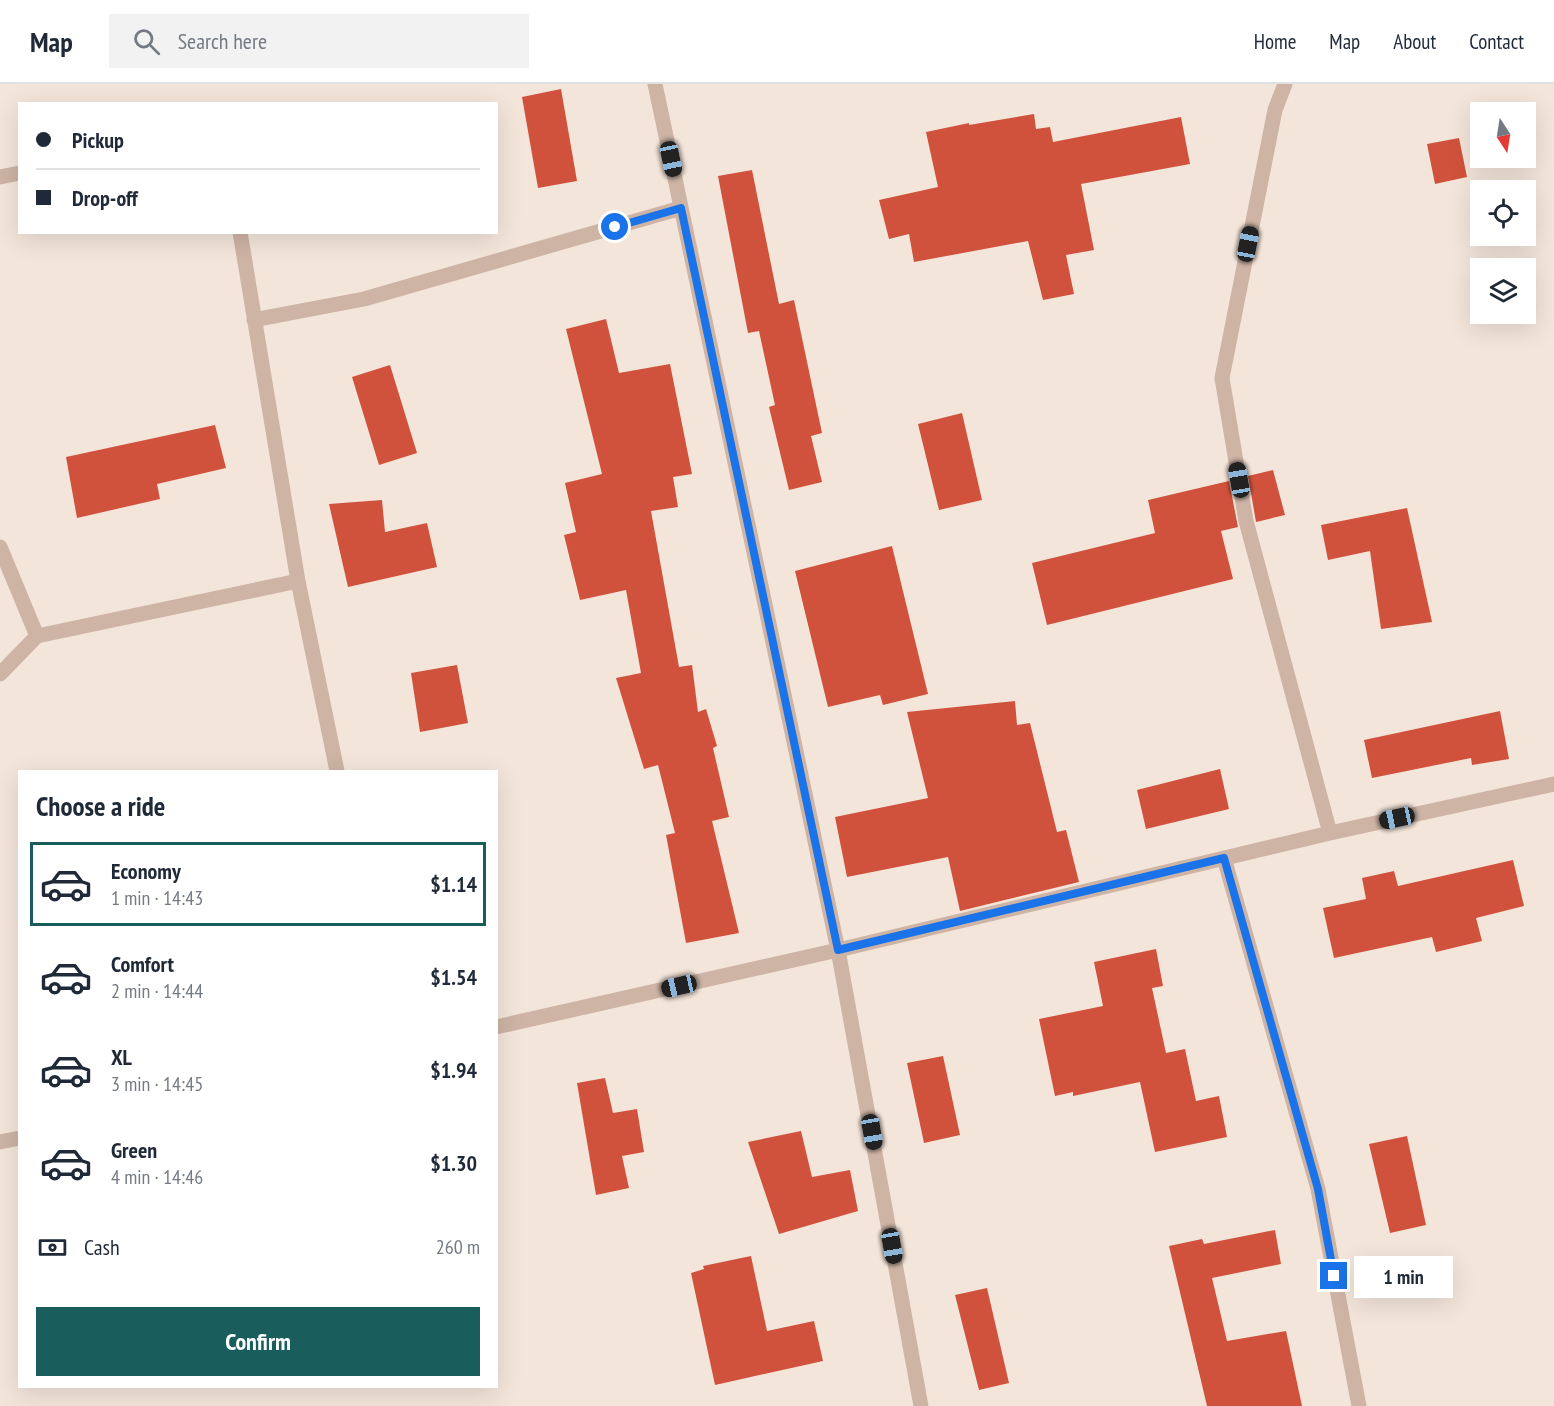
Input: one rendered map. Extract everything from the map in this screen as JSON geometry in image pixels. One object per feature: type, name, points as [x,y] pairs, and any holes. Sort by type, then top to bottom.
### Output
[{"type":"street","points":[[655,84],[838,950],[921,1406]]},
{"type":"street","points":[[1285,84],[1275,110],[1222,378],[1246,521],[1330,833]]},
{"type":"street","points":[[0,177],[18,173]]},
{"type":"street","points":[[254,320],[364,299],[681,208]]},
{"type":"street","points":[[240,234],[298,581],[337,770]]},
{"type":"street","points":[[0,547],[37,636]]},
{"type":"street","points":[[0,674],[37,636],[298,581]]},
{"type":"street","points":[[498,1028],[838,950],[1330,833],[1554,784]]},
{"type":"street","points":[[1224,858],[1318,1189],[1359,1406]]},
{"type":"street","points":[[0,1142],[18,1138]]},
{"type":"building","points":[[561,89],[577,181],[538,188],[522,97]]},
{"type":"building","points":[[1034,114],[1036,129],[1050,127],[1053,142],[1181,117],[1190,164],[1081,184],[1094,250],[1066,255],[1074,294],[1043,300],[1028,241],[914,262],[909,234],[889,239],[879,200],[938,187],[926,132],[969,123],[969,125]]},
{"type":"building","points":[[1459,138],[1467,177],[1435,184],[1427,144]]},
{"type":"building","points":[[752,170],[779,304],[794,300],[822,433],[811,436],[822,482],[789,490],[769,407],[775,405],[759,331],[748,333],[718,176]]},
{"type":"building","points":[[606,319],[619,373],[670,364],[692,474],[673,477],[678,507],[651,511],[679,667],[692,665],[698,712],[706,709],[717,746],[713,748],[729,817],[712,821],[739,933],[686,943],[666,835],[675,833],[658,765],[644,769],[616,678],[641,673],[626,590],[580,600],[564,535],[576,532],[565,483],[602,474],[566,329]]},
{"type":"building","points":[[390,365],[417,453],[379,465],[352,377]]},
{"type":"building","points":[[962,413],[982,500],[939,510],[918,424]]},
{"type":"building","points":[[215,425],[226,468],[157,484],[160,499],[77,518],[66,457]]},
{"type":"building","points":[[1273,470],[1285,515],[1256,522],[1248,476]]},
{"type":"building","points":[[1229,481],[1238,527],[1221,531],[1233,579],[1047,625],[1032,563],[1155,533],[1148,500]]},
{"type":"building","points":[[382,500],[385,532],[427,523],[437,567],[348,587],[329,504]]},
{"type":"building","points":[[1407,508],[1432,622],[1381,629],[1370,551],[1328,560],[1321,525]]},
{"type":"building","points":[[892,546],[928,694],[883,705],[880,695],[828,707],[795,571]]},
{"type":"building","points":[[457,665],[468,723],[420,732],[411,673]]},
{"type":"building","points":[[1015,701],[1017,725],[1030,723],[1057,832],[1066,830],[1079,882],[960,911],[948,857],[847,877],[835,817],[928,798],[907,712]]},
{"type":"building","points":[[1500,711],[1509,759],[1472,765],[1471,758],[1372,778],[1364,740]]},
{"type":"building","points":[[1220,769],[1229,809],[1146,829],[1137,790]]},
{"type":"building","points":[[1513,860],[1524,906],[1476,918],[1482,941],[1436,952],[1432,937],[1334,958],[1323,908],[1366,899],[1362,878],[1394,871],[1398,886]]},
{"type":"building","points":[[1156,949],[1163,986],[1152,988],[1166,1053],[1185,1049],[1196,1101],[1219,1096],[1227,1137],[1155,1152],[1140,1082],[1073,1096],[1073,1092],[1055,1096],[1039,1019],[1103,1006],[1094,962]]},
{"type":"building","points":[[943,1056],[960,1135],[924,1143],[907,1063]]},
{"type":"building","points":[[605,1078],[613,1113],[637,1109],[644,1152],[622,1156],[629,1188],[596,1195],[577,1083]]},
{"type":"building","points":[[801,1131],[812,1177],[850,1170],[858,1211],[779,1234],[748,1142]]},
{"type":"building","points":[[1407,1136],[1426,1225],[1390,1233],[1369,1144]]},
{"type":"building","points":[[1275,1230],[1281,1264],[1212,1278],[1227,1341],[1286,1331],[1302,1406],[1207,1406],[1169,1246],[1202,1239],[1204,1244]]},
{"type":"building","points":[[751,1256],[767,1331],[814,1321],[823,1361],[715,1385],[691,1273],[704,1269],[703,1266]]},
{"type":"building","points":[[987,1288],[1009,1383],[979,1390],[955,1295]]},
{"type":"route","points":[[615,227],[681,208],[838,950],[1224,858],[1318,1189],[1334,1276]]}]
